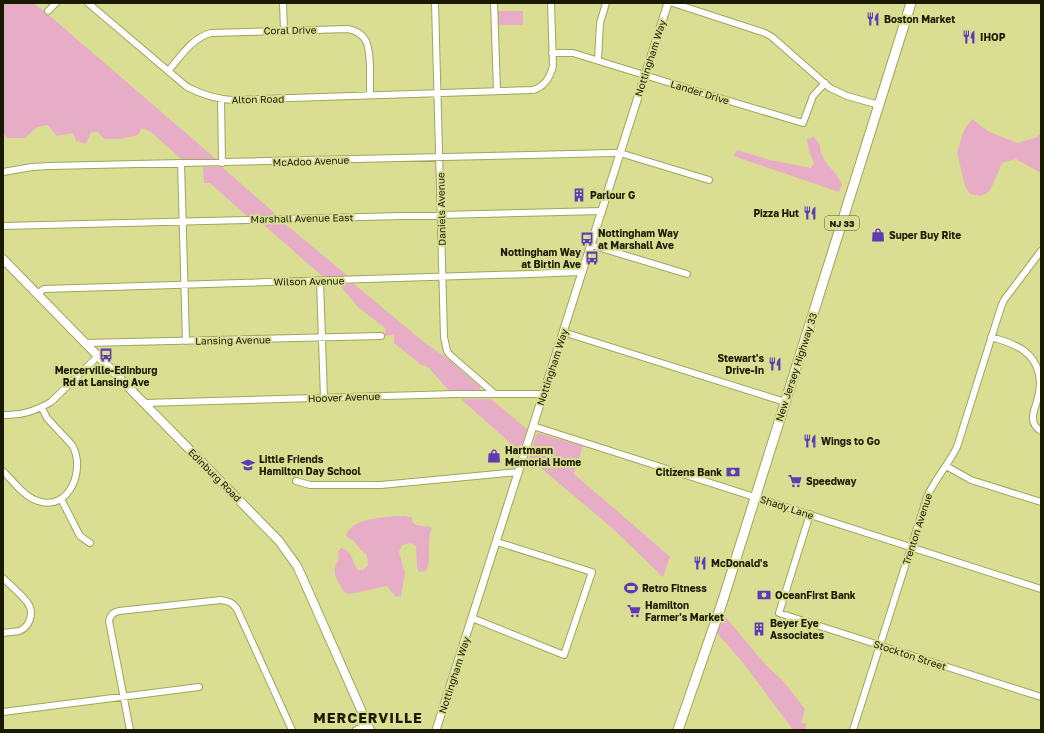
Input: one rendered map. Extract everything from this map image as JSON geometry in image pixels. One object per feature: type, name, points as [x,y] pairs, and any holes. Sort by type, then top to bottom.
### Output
[{"type":"main road","name":"New Jersey Highway 33","points":[[678,730],[722,603],[911,3]]},
{"type":"main road","name":"Edinburg Road","points":[[3,259],[269,529],[288,553],[303,578],[369,727]]},
{"type":"street","points":[[48,11],[56,3]]},
{"type":"street","name":"Alton Road","points":[[88,3],[169,70],[187,87],[221,99],[232,100],[528,91],[538,88],[546,82],[551,73],[551,3]]},
{"type":"street","points":[[283,3],[284,30]]},
{"type":"street","name":"Daniels Avenue","points":[[436,3],[444,337],[447,351],[450,355],[495,394]]},
{"type":"street","points":[[494,3],[497,92]]},
{"type":"street","points":[[598,60],[600,23],[606,3]]},
{"type":"street","name":"Nottingham Way","points":[[436,730],[668,3]]},
{"type":"street","points":[[673,3],[765,33],[772,37],[835,90],[847,96],[879,105]]},
{"type":"street","name":"Coral Drive","points":[[169,70],[194,42],[204,35],[218,32],[348,29],[363,37],[368,46],[370,96]]},
{"type":"street","name":"Lander Drive","points":[[552,53],[574,53],[803,123],[813,96],[825,83]]},
{"type":"street","points":[[221,99],[222,163]]},
{"type":"street","name":"McAdoo Avenue","points":[[3,172],[32,167],[50,166],[620,153],[709,180]]},
{"type":"street","points":[[181,163],[186,341]]},
{"type":"street","name":"Marshall Avenue East","points":[[3,226],[602,211]]},
{"type":"street","points":[[591,245],[687,274]]},
{"type":"street","name":"Trenton Avenue","points":[[853,730],[927,497],[935,480],[953,457],[962,436],[1001,307],[1004,300],[1041,251]]},
{"type":"street","name":"Wilson Avenue","points":[[37,294],[44,289],[184,283],[443,278],[582,272]]},
{"type":"street","points":[[320,281],[324,398]]},
{"type":"street","points":[[563,332],[785,402]]},
{"type":"street","name":"Lansing Avenue","points":[[85,343],[381,336]]},
{"type":"street","points":[[992,337],[1005,341],[1023,350],[1039,365],[1040,385],[1033,419],[1036,427],[1041,432]]},
{"type":"street","points":[[3,415],[24,414],[42,408],[59,396],[98,356]]},
{"type":"street","name":"Hoover Avenue","points":[[144,403],[544,394]]},
{"type":"street","points":[[3,471],[34,500],[46,503],[66,496],[72,486],[77,470],[77,455],[72,445],[47,418],[42,408]]},
{"type":"street","name":"Shady Lane","points":[[533,426],[1041,589]]},
{"type":"street","points":[[946,466],[971,480],[1041,502]]},
{"type":"street","points":[[296,481],[310,486],[381,485],[519,472]]},
{"type":"street","points":[[61,499],[80,536],[90,543]]},
{"type":"street","name":"Stockton Street","points":[[810,514],[779,613],[1041,697]]},
{"type":"street","points":[[472,618],[564,655],[592,572],[497,542]]},
{"type":"street","points":[[3,578],[28,603],[31,611],[30,621],[23,629],[3,633]]},
{"type":"street","points":[[130,730],[109,622],[112,614],[118,611],[221,600],[233,604],[237,609],[292,730]]},
{"type":"street","points":[[3,712],[199,687]]},
{"type":"street","points":[[356,730],[369,727]]},
{"type":"shaded area","points":[[3,3],[33,3],[43,10],[216,159],[182,160],[151,132],[142,128],[138,135],[120,139],[104,139],[98,132],[91,132],[86,144],[76,141],[73,133],[57,136],[48,125],[37,127],[25,138],[7,138],[3,133]]},
{"type":"shaded area","points":[[498,11],[523,11],[523,25],[498,25]]},
{"type":"shaded area","points":[[972,119],[989,132],[1018,143],[1037,137],[1041,132],[1041,173],[1016,159],[1002,163],[990,191],[981,196],[970,194],[965,186],[957,153],[964,130]]},
{"type":"shaded area","points":[[814,137],[820,145],[822,156],[842,184],[839,192],[733,156],[737,150],[770,160],[811,168],[814,163],[809,151],[807,139]]},
{"type":"shaded area","points":[[203,167],[222,167],[279,217],[248,217],[210,183],[204,183]]},
{"type":"shaded area","points":[[284,223],[349,277],[324,278],[263,224]]},
{"type":"shaded area","points":[[339,284],[354,284],[425,343],[448,359],[480,387],[480,390],[450,392],[429,368],[420,364],[394,343],[394,335],[385,336],[385,328],[358,307]]},
{"type":"shaded area","points":[[461,399],[491,399],[527,429],[520,452]]},
{"type":"shaded area","points":[[538,433],[583,446],[574,474],[670,557],[663,577],[612,528],[529,458],[536,435]]},
{"type":"shaded area","points":[[393,516],[405,516],[412,518],[413,523],[415,524],[432,528],[429,539],[429,561],[426,571],[419,572],[417,567],[416,546],[411,543],[402,545],[399,552],[405,573],[401,596],[396,597],[387,586],[350,594],[344,592],[335,574],[339,555],[338,552],[341,548],[350,554],[358,570],[363,570],[368,565],[367,555],[346,535],[354,525],[360,522]]},
{"type":"shaded area","points":[[722,613],[766,665],[784,682],[805,709],[801,723],[807,724],[805,729],[808,730],[793,730],[744,664],[715,631]]},
{"type":"place","name":"Boston Market","points":[[873,19]]},
{"type":"place","name":"IHOP","points":[[969,37]]},
{"type":"place","name":"Parlour G","points":[[579,195]]},
{"type":"place","name":"Pizza Hut","points":[[810,213]]},
{"type":"place","name":"Super Buy Rite","points":[[878,235]]},
{"type":"place","name":"Nottingham Way at Marshall Ave","points":[[587,239]]},
{"type":"place","name":"Nottingham Way at Birtin Ave","points":[[592,258]]},
{"type":"place","name":"Mercerville-Edinburg Rd at Lansing Ave","points":[[106,355]]},
{"type":"place","name":"Stewart's Drive-In","points":[[775,364]]},
{"type":"place","name":"Wings to Go","points":[[810,441]]},
{"type":"place","name":"Hartmann Memorial Home","points":[[494,456]]},
{"type":"place","name":"Little Friends Hamilton Day School","points":[[248,465]]},
{"type":"place","name":"Citizens Bank","points":[[733,472]]},
{"type":"place","name":"Speedway","points":[[795,481]]},
{"type":"place","name":"McDonald's","points":[[700,563]]},
{"type":"place","name":"Retro Fitness","points":[[631,588]]},
{"type":"place","name":"OceanFirst Bank","points":[[764,595]]},
{"type":"place","name":"Hamilton Farmer's Market","points":[[634,611]]},
{"type":"place","name":"Beyer Eye Associates","points":[[759,629]]},
{"type":"district","name":"MERCERVILLE","points":[[368,717]]}]
